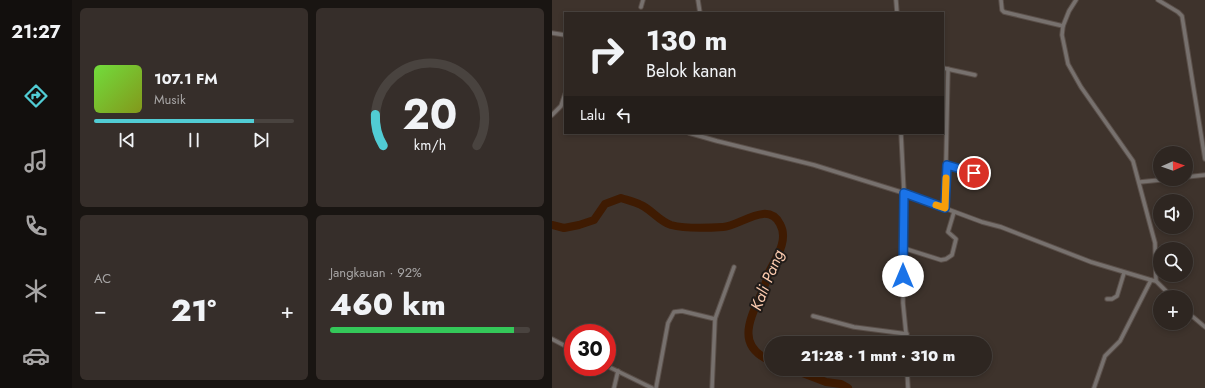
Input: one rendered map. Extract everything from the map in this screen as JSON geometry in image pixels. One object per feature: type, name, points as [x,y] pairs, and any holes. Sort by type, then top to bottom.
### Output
[{"type":"street","points":[[641,7],[644,0]]},
{"type":"street","points":[[698,0],[700,12]]},
{"type":"street","points":[[896,0],[897,12]]},
{"type":"street","points":[[1001,0],[1002,10],[1004,12],[1063,26]]},
{"type":"street","points":[[1076,0],[1063,26],[1062,35],[1068,64],[1074,77],[1133,161],[1140,182],[1155,242]]},
{"type":"street","points":[[1158,0],[1182,16],[1205,159]]},
{"type":"street","points":[[552,32],[564,35]]},
{"type":"street","points":[[944,68],[974,75]]},
{"type":"street","points":[[945,208],[948,69]]},
{"type":"street","points":[[552,115],[560,106],[564,96]]},
{"type":"street","points":[[692,134],[814,165],[904,193],[982,222],[1001,227],[1091,262],[1153,281],[1120,341],[1105,356],[1094,388]]},
{"type":"street","points":[[813,316],[854,327],[906,334],[903,248],[904,193],[901,134]]},
{"type":"street","points":[[947,165],[974,173]]},
{"type":"street","points":[[1193,176],[1204,175]]},
{"type":"street","points":[[1140,182],[1153,181]]},
{"type":"street","points":[[903,248],[941,260],[950,257],[952,255],[956,239],[948,232],[954,212]]},
{"type":"street","points":[[712,388],[715,319],[734,267]]},
{"type":"street","points":[[1107,299],[1112,300],[1116,296],[1124,273]]},
{"type":"street","points":[[1154,282],[1164,290]]},
{"type":"street","points":[[656,388],[668,323],[674,312],[682,311],[715,319]]},
{"type":"street","points":[[1193,317],[1205,327]]},
{"type":"street","points":[[552,339],[564,345]]},
{"type":"street","points":[[614,388],[618,371],[652,388]]},
{"type":"street","points":[[907,376],[908,388]]},
{"type":"waterway","name":"Kali Pang","points":[[552,225],[564,228],[594,220],[605,204],[621,198],[645,207],[671,225],[683,227],[704,228],[730,226],[761,214],[768,214],[775,217],[782,230],[782,243],[753,312],[748,331],[749,340],[753,348],[764,357]]},
{"type":"waterway","name":"Kali Pang","points":[[810,376],[826,382],[841,384],[848,388]]},
{"type":"slow traffic","points":[[936,205],[945,208],[946,178]]},
{"type":"route","points":[[903,276],[904,193],[945,208],[947,165],[974,173]]}]
